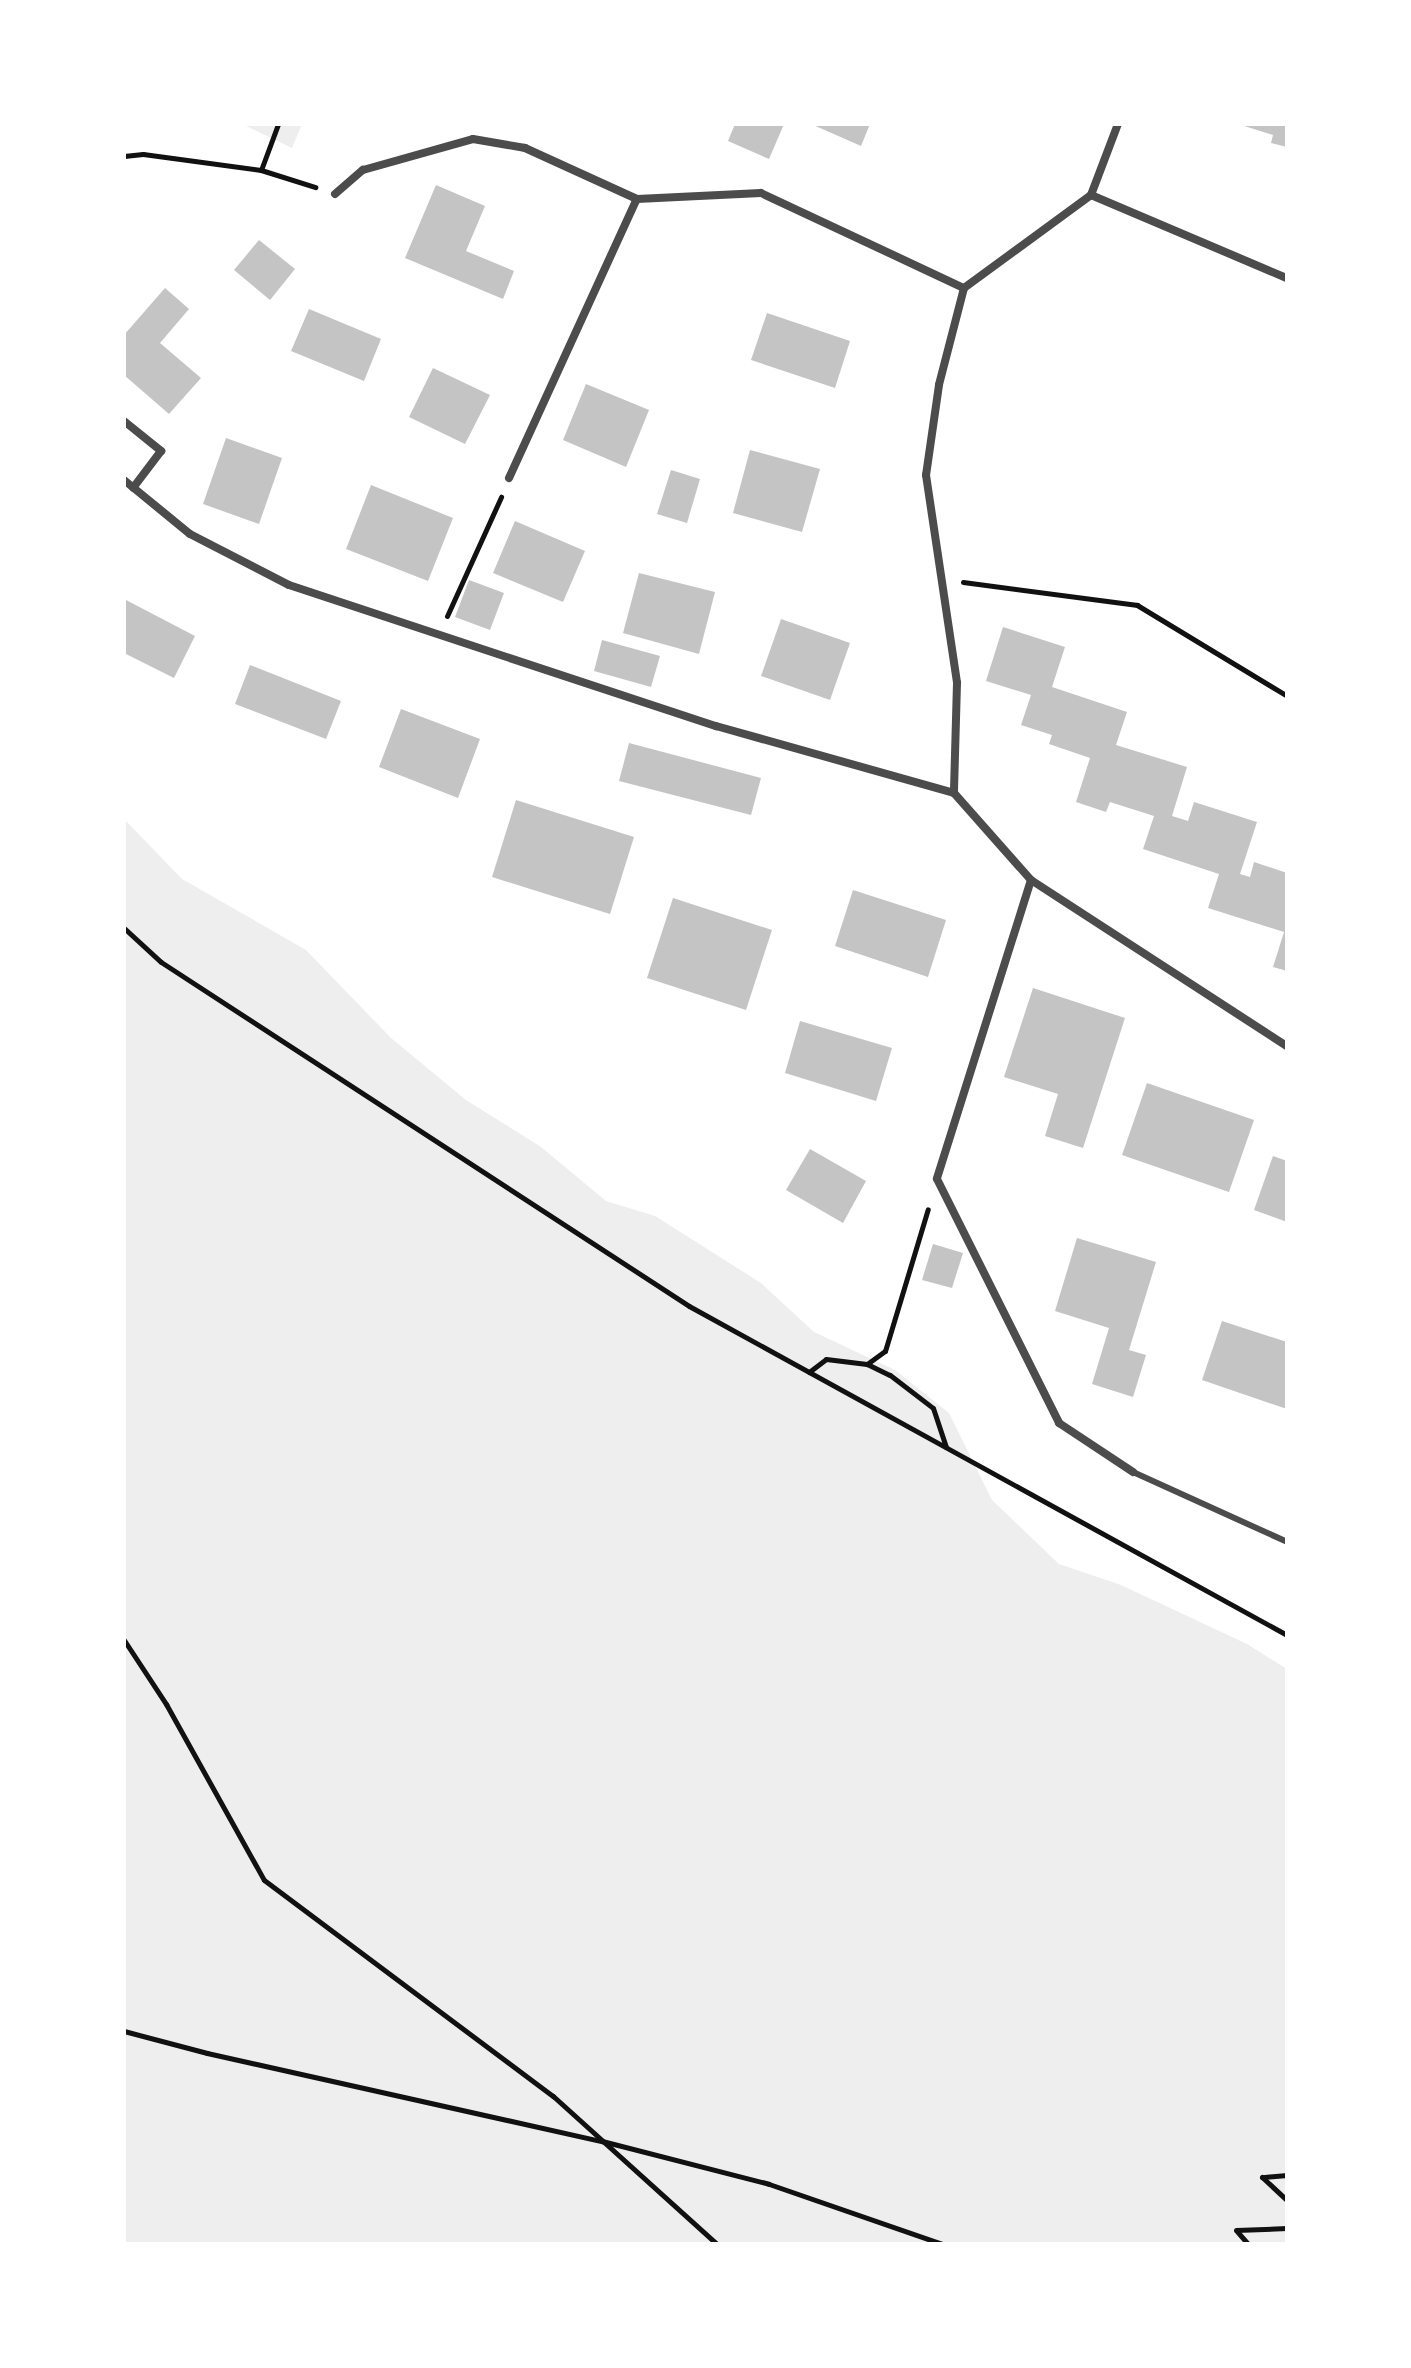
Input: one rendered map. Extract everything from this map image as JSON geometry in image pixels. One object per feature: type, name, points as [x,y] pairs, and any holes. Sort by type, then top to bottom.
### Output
[{"type":"street","points":[[954,793],[957,683],[926,475],[939,385],[964,288],[1091,195],[1118,124]]},
{"type":"street","points":[[335,194],[363,170],[473,139],[525,148],[637,199],[761,193],[964,288]]},
{"type":"street","points":[[1091,195],[1287,278]]},
{"type":"street","points":[[509,478],[637,199]]},
{"type":"street","points":[[124,421],[161,451],[133,488]]},
{"type":"street","points":[[124,480],[190,534],[289,585],[716,726],[954,793],[1031,880],[1287,1046]]},
{"type":"street","points":[[1031,880],[937,1179],[1059,1423],[1133,1472]]},
{"type":"lane","points":[[1133,1472],[1287,1542]]},
{"type":"path","points":[[261,170],[278,124]]},
{"type":"path","points":[[124,156],[143,154],[261,170],[335,194]]},
{"type":"path","points":[[438,634],[509,478]]},
{"type":"path","points":[[941,580],[1137,605],[1286,693]]},
{"type":"path","points":[[124,928],[161,962],[689,1306],[1287,1635]]},
{"type":"path","points":[[867,1364],[885,1351],[923,1225]]},
{"type":"path","points":[[809,1372],[826,1359],[867,1364],[890,1375],[933,1408],[946,1447]]},
{"type":"path","points":[[124,1640],[166,1704],[264,1880],[553,2096],[717,2244]]},
{"type":"path","points":[[124,2031],[207,2053],[602,2141],[769,2184],[942,2244]]},
{"type":"path","points":[[1287,2175],[1262,2177],[1287,2200]]},
{"type":"path","points":[[1248,2244],[1236,2230],[1287,2228]]},
{"type":"shaded area","points":[[242,124],[302,124],[292,148]]},
{"type":"shaded area","points":[[124,819],[182,879],[306,950],[391,1038],[466,1100],[541,1147],[606,1201],[655,1216],[761,1283],[814,1332],[895,1370],[949,1413],[992,1500],[1059,1564],[1121,1585],[1247,1644],[1287,1669],[1287,2244],[124,2244]]},
{"type":"building","points":[[735,124],[784,124],[769,159],[728,141]]},
{"type":"building","points":[[811,124],[870,124],[861,146]]},
{"type":"building","points":[[1238,124],[1287,124],[1287,147],[1271,143],[1273,135]]},
{"type":"building","points":[[436,185],[485,206],[466,251],[514,271],[503,299],[405,258]]},
{"type":"building","points":[[259,240],[295,269],[270,300],[234,270]]},
{"type":"building","points":[[165,288],[189,309],[160,343],[201,378],[169,414],[124,375],[124,335]]},
{"type":"building","points":[[309,309],[381,339],[364,381],[291,351]]},
{"type":"building","points":[[767,313],[850,341],[835,388],[751,360]]},
{"type":"building","points":[[433,368],[490,395],[465,444],[409,417]]},
{"type":"building","points":[[586,384],[649,410],[626,467],[563,440]]},
{"type":"building","points":[[226,438],[282,458],[259,524],[203,504]]},
{"type":"building","points":[[750,450],[820,469],[802,532],[733,513]]},
{"type":"building","points":[[671,470],[700,479],[687,523],[657,514]]},
{"type":"building","points":[[371,485],[453,518],[428,581],[346,549]]},
{"type":"building","points":[[515,521],[585,551],[563,602],[493,573]]},
{"type":"building","points":[[639,573],[715,592],[699,654],[623,633]]},
{"type":"building","points":[[469,580],[504,593],[490,630],[455,617]]},
{"type":"building","points":[[126,600],[195,636],[174,678],[124,653]]},
{"type":"building","points":[[781,619],[850,643],[830,700],[761,676]]},
{"type":"building","points":[[1003,627],[1065,647],[1052,687],[1127,712],[1116,745],[1187,767],[1172,816],[1188,821],[1194,802],[1257,822],[1240,874],[1250,877],[1254,862],[1287,873],[1287,971],[1273,967],[1284,932],[1208,908],[1219,874],[1143,849],[1154,816],[1110,802],[1106,812],[1076,802],[1090,758],[1049,744],[1052,735],[1021,725],[1031,695],[986,681]]},
{"type":"building","points":[[602,640],[660,656],[651,687],[594,671]]},
{"type":"building","points":[[250,665],[341,701],[326,739],[235,704]]},
{"type":"building","points":[[401,709],[480,739],[458,798],[379,767]]},
{"type":"building","points":[[629,743],[761,778],[751,815],[619,781]]},
{"type":"building","points":[[516,800],[634,837],[610,914],[492,877]]},
{"type":"building","points":[[853,890],[946,920],[928,977],[835,946]]},
{"type":"building","points":[[673,898],[772,930],[746,1010],[647,978]]},
{"type":"building","points":[[1033,988],[1125,1018],[1083,1148],[1045,1136],[1058,1094],[1004,1077]]},
{"type":"building","points":[[800,1021],[892,1048],[876,1101],[785,1073]]},
{"type":"building","points":[[1147,1083],[1254,1120],[1229,1192],[1122,1155]]},
{"type":"building","points":[[810,1149],[866,1181],[843,1223],[786,1190]]},
{"type":"building","points":[[1273,1156],[1287,1161],[1287,1222],[1254,1210]]},
{"type":"building","points":[[1077,1238],[1156,1262],[1129,1350],[1146,1355],[1133,1397],[1092,1384],[1109,1328],[1055,1311]]},
{"type":"building","points":[[933,1244],[963,1253],[952,1288],[922,1280]]},
{"type":"building","points":[[1222,1321],[1287,1342],[1287,1409],[1202,1380]]}]
